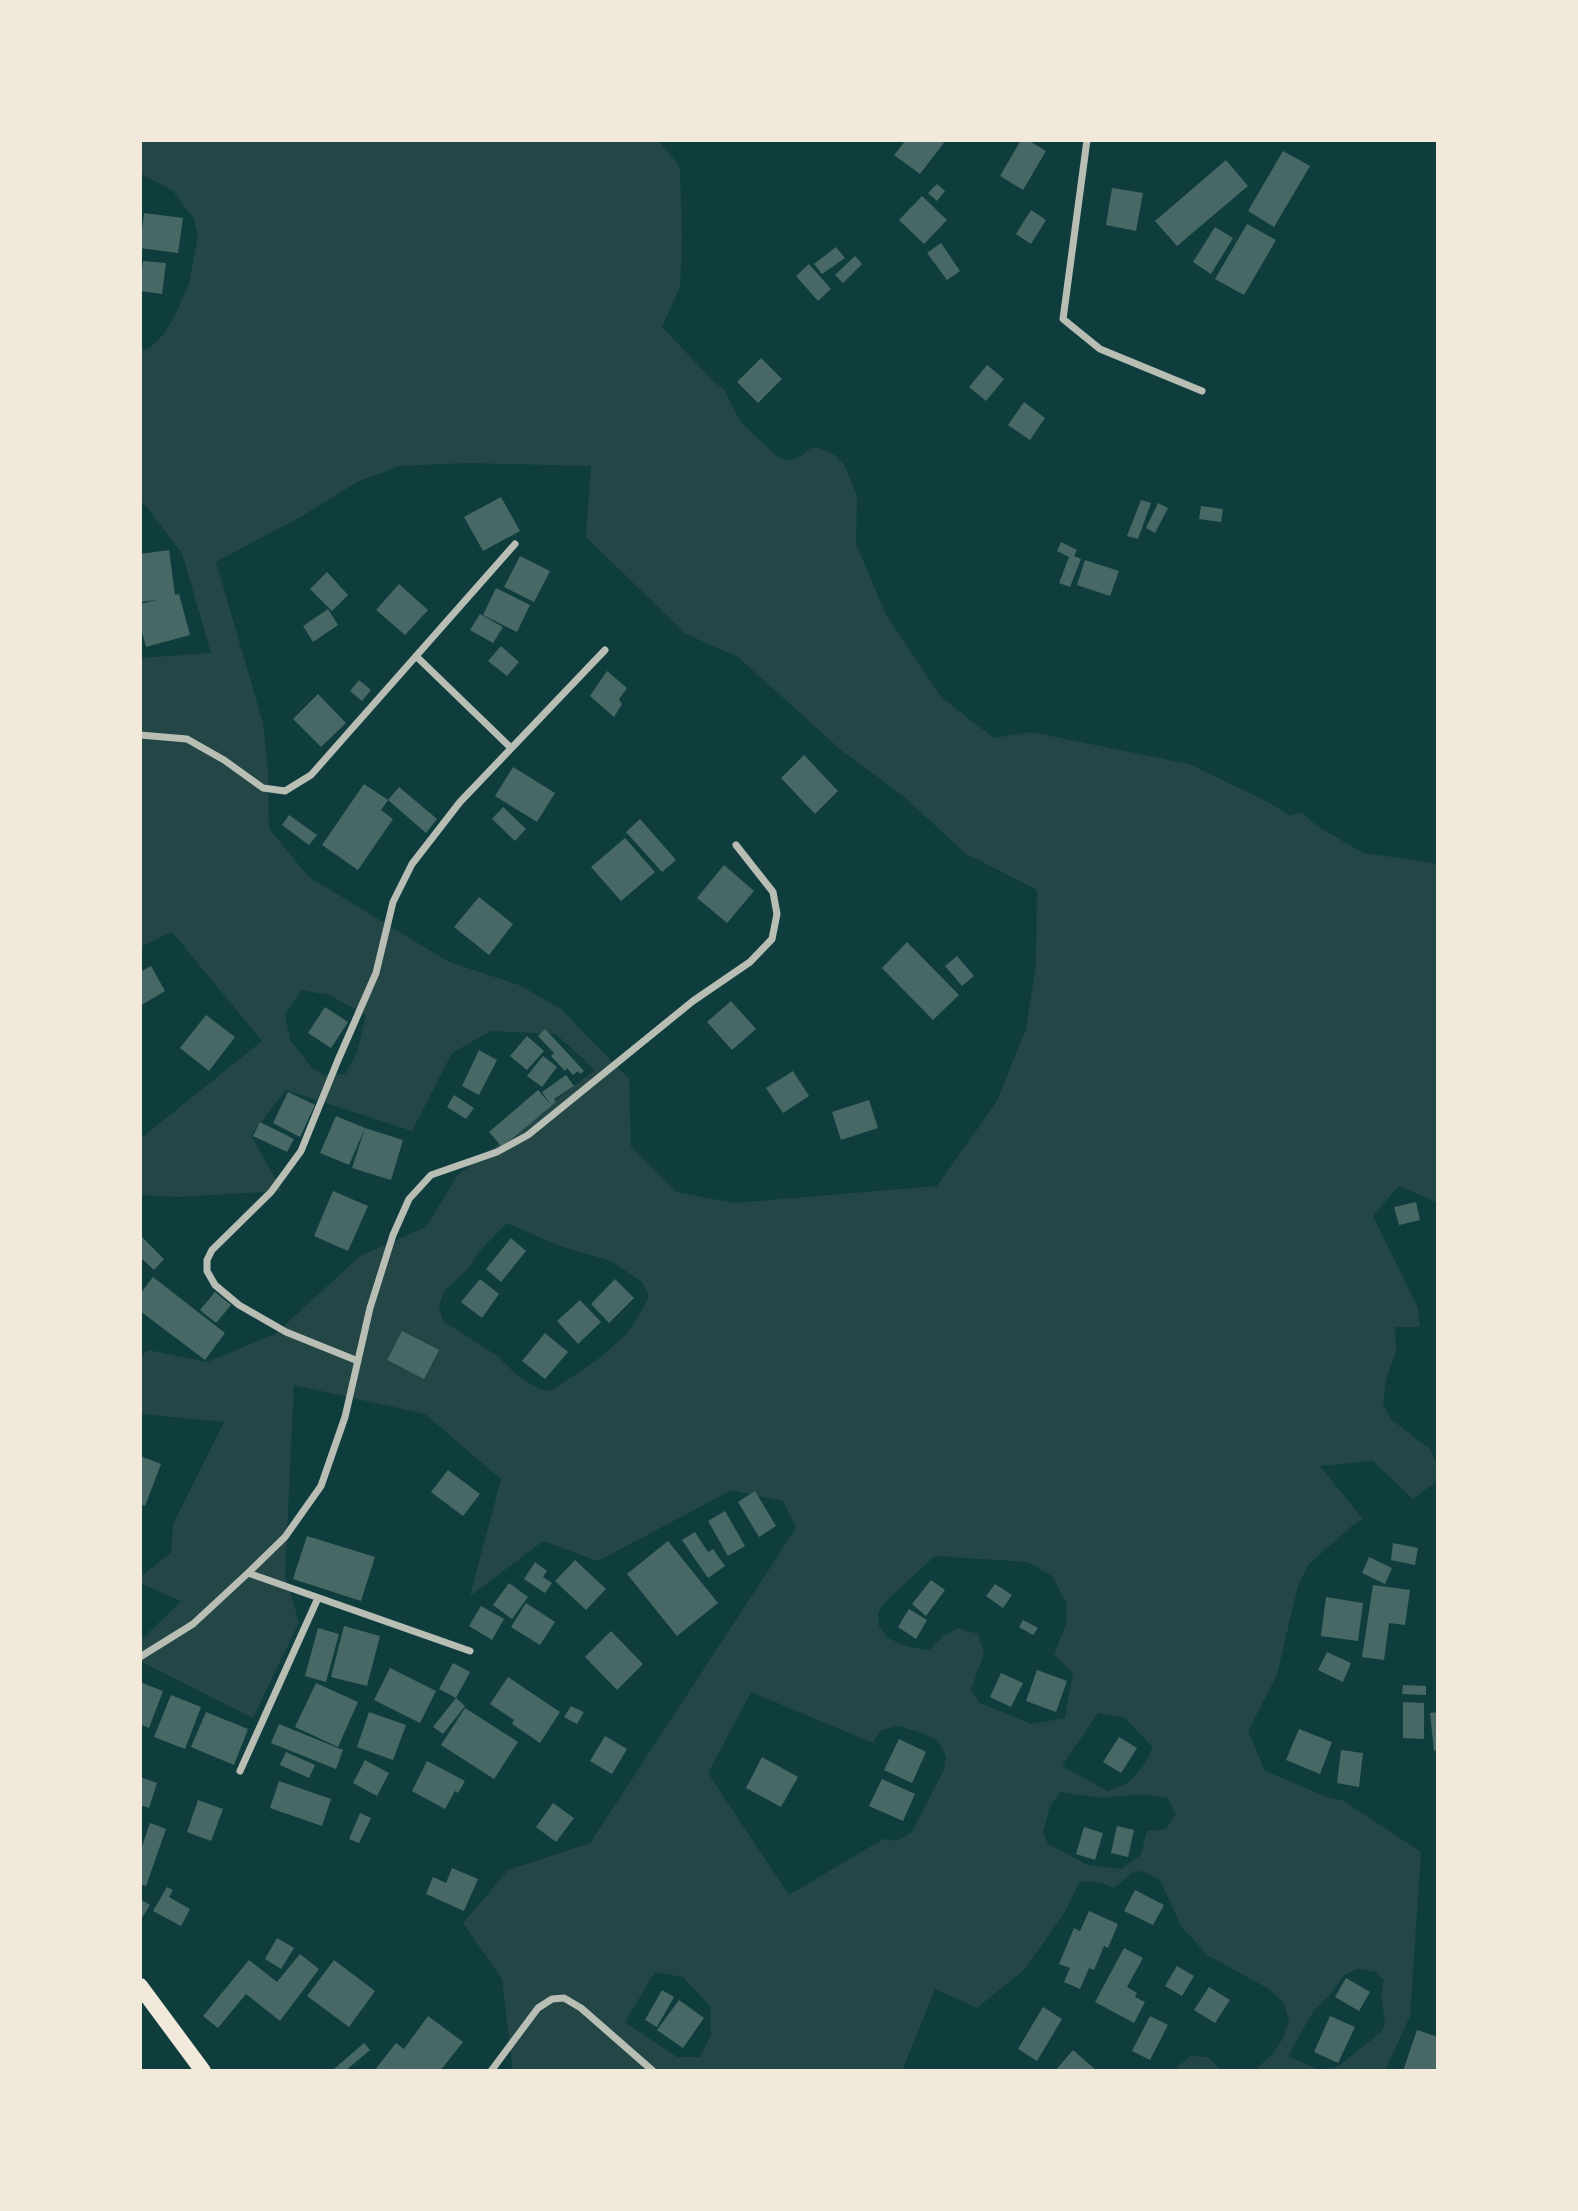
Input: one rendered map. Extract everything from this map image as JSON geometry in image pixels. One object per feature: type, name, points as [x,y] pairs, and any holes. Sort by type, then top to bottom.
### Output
[{"type":"highway","points":[[140,1986],[203,2071]]},
{"type":"street","points":[[1087,140],[1063,319],[1100,349],[1202,391]]},
{"type":"street","points":[[140,735],[187,739],[224,760],[263,788],[285,791],[312,775],[515,544]]},
{"type":"street","points":[[358,1361],[286,1332],[239,1305],[215,1285],[207,1271],[207,1260],[212,1250],[271,1192],[301,1151],[376,973],[393,902],[412,864],[460,802],[605,650]]},
{"type":"street","points":[[416,656],[510,747]]},
{"type":"street","points":[[140,1657],[193,1624],[248,1573],[285,1537],[321,1486],[345,1417],[370,1308],[393,1235],[409,1199],[431,1175],[497,1152],[528,1135],[693,1001],[750,962],[772,939],[777,914],[773,892],[736,845]]},
{"type":"street","points":[[248,1573],[470,1651]]},
{"type":"street","points":[[240,1771],[318,1598]]},
{"type":"street","points":[[491,2071],[538,2008],[552,1999],[564,1998],[582,2008],[653,2071]]},
{"type":"shaded area","points":[[140,140],[657,140],[675,160],[680,170],[682,238],[680,287],[662,327],[714,382],[723,388],[740,421],[773,453],[786,461],[800,457],[812,447],[833,454],[844,464],[857,497],[856,544],[886,615],[942,698],[994,738],[1031,732],[1189,764],[1268,802],[1290,816],[1302,812],[1317,826],[1363,853],[1438,865],[1438,1203],[1399,1186],[1373,1216],[1418,1308],[1420,1327],[1395,1327],[1396,1351],[1386,1380],[1383,1404],[1392,1420],[1430,1449],[1438,1467],[1438,1480],[1413,1499],[1373,1461],[1320,1466],[1363,1519],[1309,1564],[1298,1585],[1277,1675],[1248,1731],[1265,1771],[1330,1798],[1342,1800],[1421,1852],[1410,2016],[1385,2071],[1254,2071],[1274,2052],[1283,2038],[1289,2021],[1284,2003],[1269,1989],[1207,1955],[1181,1926],[1160,1880],[1145,1872],[1134,1871],[1114,1888],[1102,1883],[1080,1881],[1065,1912],[1025,1969],[977,2008],[935,1989],[902,2071],[513,2071],[502,1979],[463,1923],[508,1870],[590,1843],[796,1528],[783,1501],[732,1490],[598,1561],[543,1541],[470,1596],[501,1479],[425,1414],[294,1385],[285,1575],[299,1622],[253,1718],[140,1661],[140,1641],[181,1601],[140,1583],[140,1577],[171,1553],[173,1524],[224,1422],[140,1414],[140,1358],[148,1350],[207,1362],[275,1334],[360,1256],[426,1227],[458,1175],[595,1070],[556,1034],[491,1031],[452,1053],[412,1131],[286,1090],[251,1135],[282,1191],[178,1197],[140,1195],[140,1139],[262,1041],[172,932],[140,947],[140,658],[211,653],[182,553],[140,499],[140,351],[150,348],[174,318],[189,283],[198,236],[194,219],[173,191],[140,173]],"holes":[[[467,463],[591,466],[586,537],[686,634],[738,657],[842,751],[902,795],[965,853],[1037,890],[1036,965],[1026,1029],[997,1101],[937,1186],[734,1203],[676,1192],[631,1147],[629,1079],[560,1008],[519,985],[449,962],[309,877],[269,829],[268,771],[263,723],[216,562],[302,516],[359,481],[400,466]],[[301,990],[329,995],[366,1015],[357,1053],[345,1074],[324,1075],[313,1069],[290,1040],[285,1014]],[[507,1223],[559,1246],[611,1261],[642,1282],[649,1295],[627,1334],[597,1360],[551,1391],[539,1389],[518,1376],[496,1355],[443,1320],[439,1306],[444,1291],[466,1271],[479,1252]],[[935,1556],[1028,1562],[1052,1576],[1067,1604],[1066,1624],[1054,1654],[1073,1673],[1065,1718],[1031,1724],[980,1703],[971,1690],[984,1653],[978,1634],[958,1628],[943,1636],[929,1650],[908,1647],[888,1638],[879,1626],[878,1613],[884,1603]],[[751,1692],[873,1743],[881,1730],[899,1726],[939,1742],[946,1757],[944,1770],[911,1833],[897,1841],[883,1839],[789,1895],[708,1773]],[[1098,1713],[1125,1718],[1153,1748],[1143,1766],[1128,1783],[1109,1792],[1062,1766]],[[1060,1792],[1102,1798],[1139,1794],[1168,1798],[1176,1814],[1166,1829],[1147,1831],[1141,1855],[1121,1869],[1088,1865],[1048,1844],[1043,1832],[1050,1806]],[[1357,1969],[1376,1972],[1384,1980],[1381,1994],[1385,2024],[1381,2032],[1339,2066],[1319,2070],[1288,2056],[1314,2010],[1329,1996],[1344,1975]],[[655,1972],[683,1977],[711,2007],[711,2035],[700,2057],[677,2057],[625,2022]]]},
{"type":"shaded area","points":[[1190,2056],[1208,2057],[1222,2071],[1173,2071]]},
{"type":"building","points":[[906,140],[946,140],[920,174],[894,155]]},
{"type":"building","points":[[1021,140],[1028,140],[1046,151],[1023,190],[1000,176]]},
{"type":"building","points":[[1283,151],[1310,166],[1274,227],[1248,211]]},
{"type":"building","points":[[1226,160],[1248,186],[1177,246],[1155,221]]},
{"type":"building","points":[[937,184],[945,191],[937,201],[928,193]]},
{"type":"building","points":[[1112,188],[1143,193],[1136,231],[1106,225]]},
{"type":"building","points":[[922,196],[947,220],[924,244],[899,220]]},
{"type":"building","points":[[1031,210],[1046,220],[1031,244],[1016,234]]},
{"type":"building","points":[[144,213],[183,218],[178,253],[140,248]]},
{"type":"building","points":[[1247,224],[1276,240],[1244,295],[1215,279]]},
{"type":"building","points":[[1215,227],[1233,238],[1211,274],[1193,262]]},
{"type":"building","points":[[941,243],[960,271],[947,280],[927,253]]},
{"type":"building","points":[[836,247],[845,258],[822,274],[814,264]]},
{"type":"building","points":[[855,256],[862,264],[843,283],[835,275]]},
{"type":"building","points":[[143,261],[166,263],[162,294],[140,291]]},
{"type":"building","points":[[809,264],[831,289],[818,301],[796,276]]},
{"type":"building","points":[[761,358],[782,379],[758,403],[737,382]]},
{"type":"building","points":[[987,365],[1004,379],[986,401],[969,387]]},
{"type":"building","points":[[1024,402],[1045,418],[1030,440],[1008,425]]},
{"type":"building","points":[[501,497],[520,531],[483,551],[464,517]]},
{"type":"building","points":[[1141,500],[1151,503],[1138,539],[1127,536]]},
{"type":"building","points":[[1158,503],[1168,508],[1155,533],[1146,528]]},
{"type":"building","points":[[1201,506],[1223,509],[1221,522],[1199,519]]},
{"type":"building","points":[[1061,542],[1077,550],[1074,556],[1081,559],[1070,587],[1059,583],[1069,557],[1057,551]]},
{"type":"building","points":[[169,550],[175,595],[179,594],[190,635],[146,647],[140,624],[140,604],[156,600],[140,602],[140,554]]},
{"type":"building","points":[[520,556],[550,571],[534,602],[504,587]]},
{"type":"building","points":[[1085,560],[1119,571],[1110,596],[1077,585]]},
{"type":"building","points":[[327,572],[348,595],[332,611],[310,589]]},
{"type":"building","points":[[399,584],[428,610],[405,635],[376,610]]},
{"type":"building","points":[[496,588],[530,605],[517,632],[483,615]]},
{"type":"building","points":[[328,609],[338,625],[313,642],[303,626]]},
{"type":"building","points":[[480,614],[503,627],[493,643],[470,630]]},
{"type":"building","points":[[501,646],[519,662],[507,676],[488,661]]},
{"type":"building","points":[[607,671],[627,688],[619,699],[622,704],[614,717],[590,696]]},
{"type":"building","points":[[359,680],[371,690],[362,701],[350,691]]},
{"type":"building","points":[[318,694],[346,723],[321,747],[293,719]]},
{"type":"building","points":[[804,755],[838,791],[815,814],[781,778]]},
{"type":"building","points":[[513,767],[555,793],[537,822],[495,796]]},
{"type":"building","points":[[364,784],[388,800],[381,810],[393,819],[358,870],[322,845]]},
{"type":"building","points":[[399,787],[437,819],[426,833],[388,800]]},
{"type":"building","points":[[503,807],[526,829],[515,841],[492,819]]},
{"type":"building","points":[[289,815],[317,835],[309,845],[282,825]]},
{"type":"building","points":[[640,819],[676,860],[662,872],[626,832]]},
{"type":"building","points":[[625,838],[655,872],[621,901],[591,867]]},
{"type":"building","points":[[724,865],[754,891],[727,923],[697,898]]},
{"type":"building","points":[[479,897],[513,924],[489,955],[454,927]]},
{"type":"building","points":[[907,942],[959,995],[933,1020],[882,968]]},
{"type":"building","points":[[957,956],[974,976],[962,986],[945,966]]},
{"type":"building","points":[[151,966],[165,991],[140,1006],[140,972]]},
{"type":"building","points":[[731,1001],[756,1029],[732,1050],[707,1022]]},
{"type":"building","points":[[325,1007],[348,1022],[331,1048],[308,1033]]},
{"type":"building","points":[[206,1015],[235,1037],[209,1071],[180,1048]]},
{"type":"building","points":[[545,1029],[584,1071],[573,1075],[567,1068],[565,1071],[551,1056],[554,1053],[538,1036]]},
{"type":"building","points":[[527,1036],[544,1051],[527,1070],[510,1056]]},
{"type":"building","points":[[479,1050],[497,1060],[479,1095],[462,1086]]},
{"type":"building","points":[[543,1056],[557,1067],[542,1087],[527,1076]]},
{"type":"building","points":[[793,1071],[809,1096],[783,1113],[766,1088]]},
{"type":"building","points":[[566,1075],[574,1086],[554,1099],[556,1102],[502,1147],[489,1132],[538,1090],[551,1105],[542,1092]]},
{"type":"building","points":[[288,1092],[315,1105],[300,1137],[273,1123]]},
{"type":"building","points":[[454,1095],[474,1108],[466,1119],[447,1107]]},
{"type":"building","points":[[869,1100],[878,1128],[841,1140],[832,1112]]},
{"type":"building","points":[[336,1116],[365,1128],[349,1165],[320,1153]]},
{"type":"building","points":[[260,1122],[294,1139],[287,1152],[253,1136]]},
{"type":"building","points":[[365,1128],[403,1140],[391,1180],[352,1168]]},
{"type":"building","points":[[333,1191],[368,1206],[348,1251],[314,1236]]},
{"type":"building","points":[[1416,1202],[1420,1220],[1399,1225],[1394,1207]]},
{"type":"building","points":[[140,1235],[164,1259],[154,1270],[140,1257]]},
{"type":"building","points":[[511,1238],[526,1251],[501,1282],[486,1269]]},
{"type":"building","points":[[153,1277],[225,1333],[205,1360],[140,1311],[140,1294]]},
{"type":"building","points":[[480,1279],[499,1294],[482,1318],[461,1302]]},
{"type":"building","points":[[615,1279],[634,1298],[609,1323],[591,1304]]},
{"type":"building","points":[[215,1292],[231,1305],[216,1323],[200,1310]]},
{"type":"building","points":[[580,1300],[601,1322],[578,1344],[557,1321]]},
{"type":"building","points":[[402,1331],[439,1350],[424,1379],[387,1360]]},
{"type":"building","points":[[545,1333],[568,1352],[545,1379],[522,1361]]},
{"type":"building","points":[[140,1456],[161,1464],[145,1506],[140,1504]]},
{"type":"building","points":[[448,1470],[480,1494],[463,1516],[431,1492]]},
{"type":"building","points":[[755,1491],[776,1526],[759,1537],[738,1502]]},
{"type":"building","points":[[725,1511],[745,1546],[728,1556],[708,1521]]},
{"type":"building","points":[[695,1532],[708,1552],[713,1549],[725,1566],[708,1578],[682,1540]]},
{"type":"building","points":[[307,1536],[375,1557],[361,1601],[293,1579]]},
{"type":"building","points":[[668,1541],[718,1603],[677,1636],[627,1574]]},
{"type":"building","points":[[1393,1543],[1418,1548],[1415,1565],[1391,1560]]},
{"type":"building","points":[[1369,1557],[1392,1568],[1385,1584],[1362,1573]]},
{"type":"building","points":[[575,1560],[606,1589],[586,1610],[555,1581]]},
{"type":"building","points":[[535,1562],[547,1571],[543,1577],[552,1583],[545,1593],[524,1579]]},
{"type":"building","points":[[931,1580],[945,1590],[926,1616],[912,1604]]},
{"type":"building","points":[[509,1583],[528,1597],[512,1619],[493,1605]]},
{"type":"building","points":[[995,1584],[1012,1595],[1003,1608],[986,1596]]},
{"type":"building","points":[[1373,1585],[1410,1590],[1405,1625],[1389,1623],[1384,1660],[1362,1657]]},
{"type":"building","points":[[1326,1597],[1363,1603],[1358,1641],[1321,1636]]},
{"type":"building","points":[[526,1603],[555,1622],[540,1645],[511,1627]]},
{"type":"building","points":[[481,1606],[504,1619],[492,1640],[469,1626]]},
{"type":"building","points":[[909,1609],[927,1620],[916,1639],[898,1627]]},
{"type":"building","points":[[1023,1620],[1038,1628],[1033,1635],[1019,1627]]},
{"type":"building","points":[[344,1626],[380,1636],[367,1686],[331,1677]]},
{"type":"building","points":[[318,1628],[339,1634],[326,1682],[305,1676]]},
{"type":"building","points":[[611,1631],[643,1664],[617,1690],[585,1657]]},
{"type":"building","points":[[1327,1652],[1351,1663],[1343,1682],[1318,1670]]},
{"type":"building","points":[[453,1663],[470,1672],[456,1698],[439,1689]]},
{"type":"building","points":[[390,1668],[436,1691],[420,1723],[374,1700]]},
{"type":"building","points":[[1037,1670],[1067,1681],[1056,1712],[1026,1701]]},
{"type":"building","points":[[1001,1673],[1023,1683],[1011,1707],[990,1697]]},
{"type":"building","points":[[508,1677],[560,1712],[540,1743],[512,1724],[514,1720],[490,1704]]},
{"type":"building","points":[[140,1682],[163,1691],[149,1728],[140,1724]]},
{"type":"building","points":[[316,1683],[358,1702],[338,1747],[295,1727]]},
{"type":"building","points":[[1403,1685],[1426,1686],[1426,1695],[1402,1694]]},
{"type":"building","points":[[171,1695],[201,1707],[185,1749],[154,1737]]},
{"type":"building","points":[[456,1698],[465,1706],[443,1734],[433,1727]]},
{"type":"building","points":[[1403,1702],[1424,1703],[1424,1739],[1403,1738]]},
{"type":"building","points":[[571,1706],[584,1712],[577,1724],[564,1717]]},
{"type":"building","points":[[465,1708],[518,1742],[494,1779],[441,1745]]},
{"type":"building","points":[[206,1712],[248,1729],[234,1765],[191,1747]]},
{"type":"building","points":[[369,1712],[406,1725],[393,1760],[357,1747]]},
{"type":"building","points":[[1438,1712],[1438,1750],[1434,1751],[1430,1713]]},
{"type":"building","points":[[279,1724],[343,1750],[336,1769],[271,1743]]},
{"type":"building","points":[[1299,1729],[1332,1742],[1320,1774],[1286,1760]]},
{"type":"building","points":[[605,1736],[627,1749],[612,1774],[590,1761]]},
{"type":"building","points":[[1119,1737],[1137,1748],[1121,1773],[1103,1762]]},
{"type":"building","points":[[899,1739],[926,1752],[912,1783],[884,1770]]},
{"type":"building","points":[[1341,1750],[1363,1753],[1359,1787],[1337,1783]]},
{"type":"building","points":[[286,1752],[315,1765],[309,1778],[280,1765]]},
{"type":"building","points":[[762,1757],[798,1777],[781,1807],[746,1788]]},
{"type":"building","points":[[365,1760],[389,1773],[377,1796],[353,1783]]},
{"type":"building","points":[[427,1761],[465,1781],[458,1793],[455,1791],[445,1809],[412,1791]]},
{"type":"building","points":[[140,1777],[157,1783],[149,1808],[140,1805]]},
{"type":"building","points":[[882,1779],[915,1794],[903,1821],[869,1806]]},
{"type":"building","points":[[279,1781],[331,1799],[322,1826],[270,1808]]},
{"type":"building","points":[[198,1800],[223,1809],[211,1841],[187,1832]]},
{"type":"building","points":[[553,1803],[574,1818],[556,1842],[536,1827]]},
{"type":"building","points":[[360,1813],[371,1818],[359,1843],[349,1839]]},
{"type":"building","points":[[150,1823],[166,1829],[146,1886],[140,1884],[140,1852]]},
{"type":"building","points":[[1117,1826],[1134,1830],[1128,1857],[1111,1853]]},
{"type":"building","points":[[1084,1827],[1103,1833],[1095,1860],[1076,1854]]},
{"type":"building","points":[[452,1868],[478,1879],[464,1911],[426,1894],[433,1877],[446,1883]]},
{"type":"building","points":[[167,1887],[173,1890],[169,1897],[190,1909],[181,1926],[153,1911]]},
{"type":"building","points":[[1135,1890],[1164,1905],[1153,1925],[1124,1911]]},
{"type":"building","points":[[140,1899],[150,1905],[140,1921]]},
{"type":"building","points":[[1089,1911],[1118,1924],[1108,1948],[1104,1946],[1094,1970],[1089,1968],[1080,1989],[1064,1982],[1070,1968],[1059,1964],[1074,1928],[1080,1931]]},
{"type":"building","points":[[277,1938],[294,1948],[281,1969],[265,1959]]},
{"type":"building","points":[[1124,1948],[1143,1958],[1127,1987],[1137,1993],[1135,1997],[1145,2002],[1134,2023],[1095,2002]]},
{"type":"building","points":[[300,1954],[319,1969],[280,2021],[246,1994],[218,2028],[203,2016],[249,1960],[277,1982]]},
{"type":"building","points":[[334,1960],[375,1991],[349,2027],[307,1996]]},
{"type":"building","points":[[1177,1966],[1194,1976],[1182,1996],[1165,1986]]},
{"type":"building","points":[[1346,1978],[1370,1992],[1359,2011],[1335,1997]]},
{"type":"building","points":[[1209,1987],[1230,2000],[1215,2023],[1194,2010]]},
{"type":"building","points":[[662,1990],[674,1997],[657,2027],[645,2020]]},
{"type":"building","points":[[679,2000],[704,2018],[683,2048],[657,2030]]},
{"type":"building","points":[[1043,2007],[1062,2019],[1037,2061],[1018,2049]]},
{"type":"building","points":[[428,2016],[463,2042],[440,2071],[374,2071],[396,2043],[404,2049]]},
{"type":"building","points":[[1150,2016],[1168,2025],[1150,2060],[1132,2051]]},
{"type":"building","points":[[1330,2016],[1355,2027],[1338,2063],[1314,2052]]},
{"type":"building","points":[[1417,2030],[1438,2037],[1438,2071],[1403,2071]]},
{"type":"building","points":[[364,2043],[370,2050],[345,2071],[335,2071],[334,2069]]},
{"type":"building","points":[[1073,2050],[1097,2071],[1055,2071]]}]
